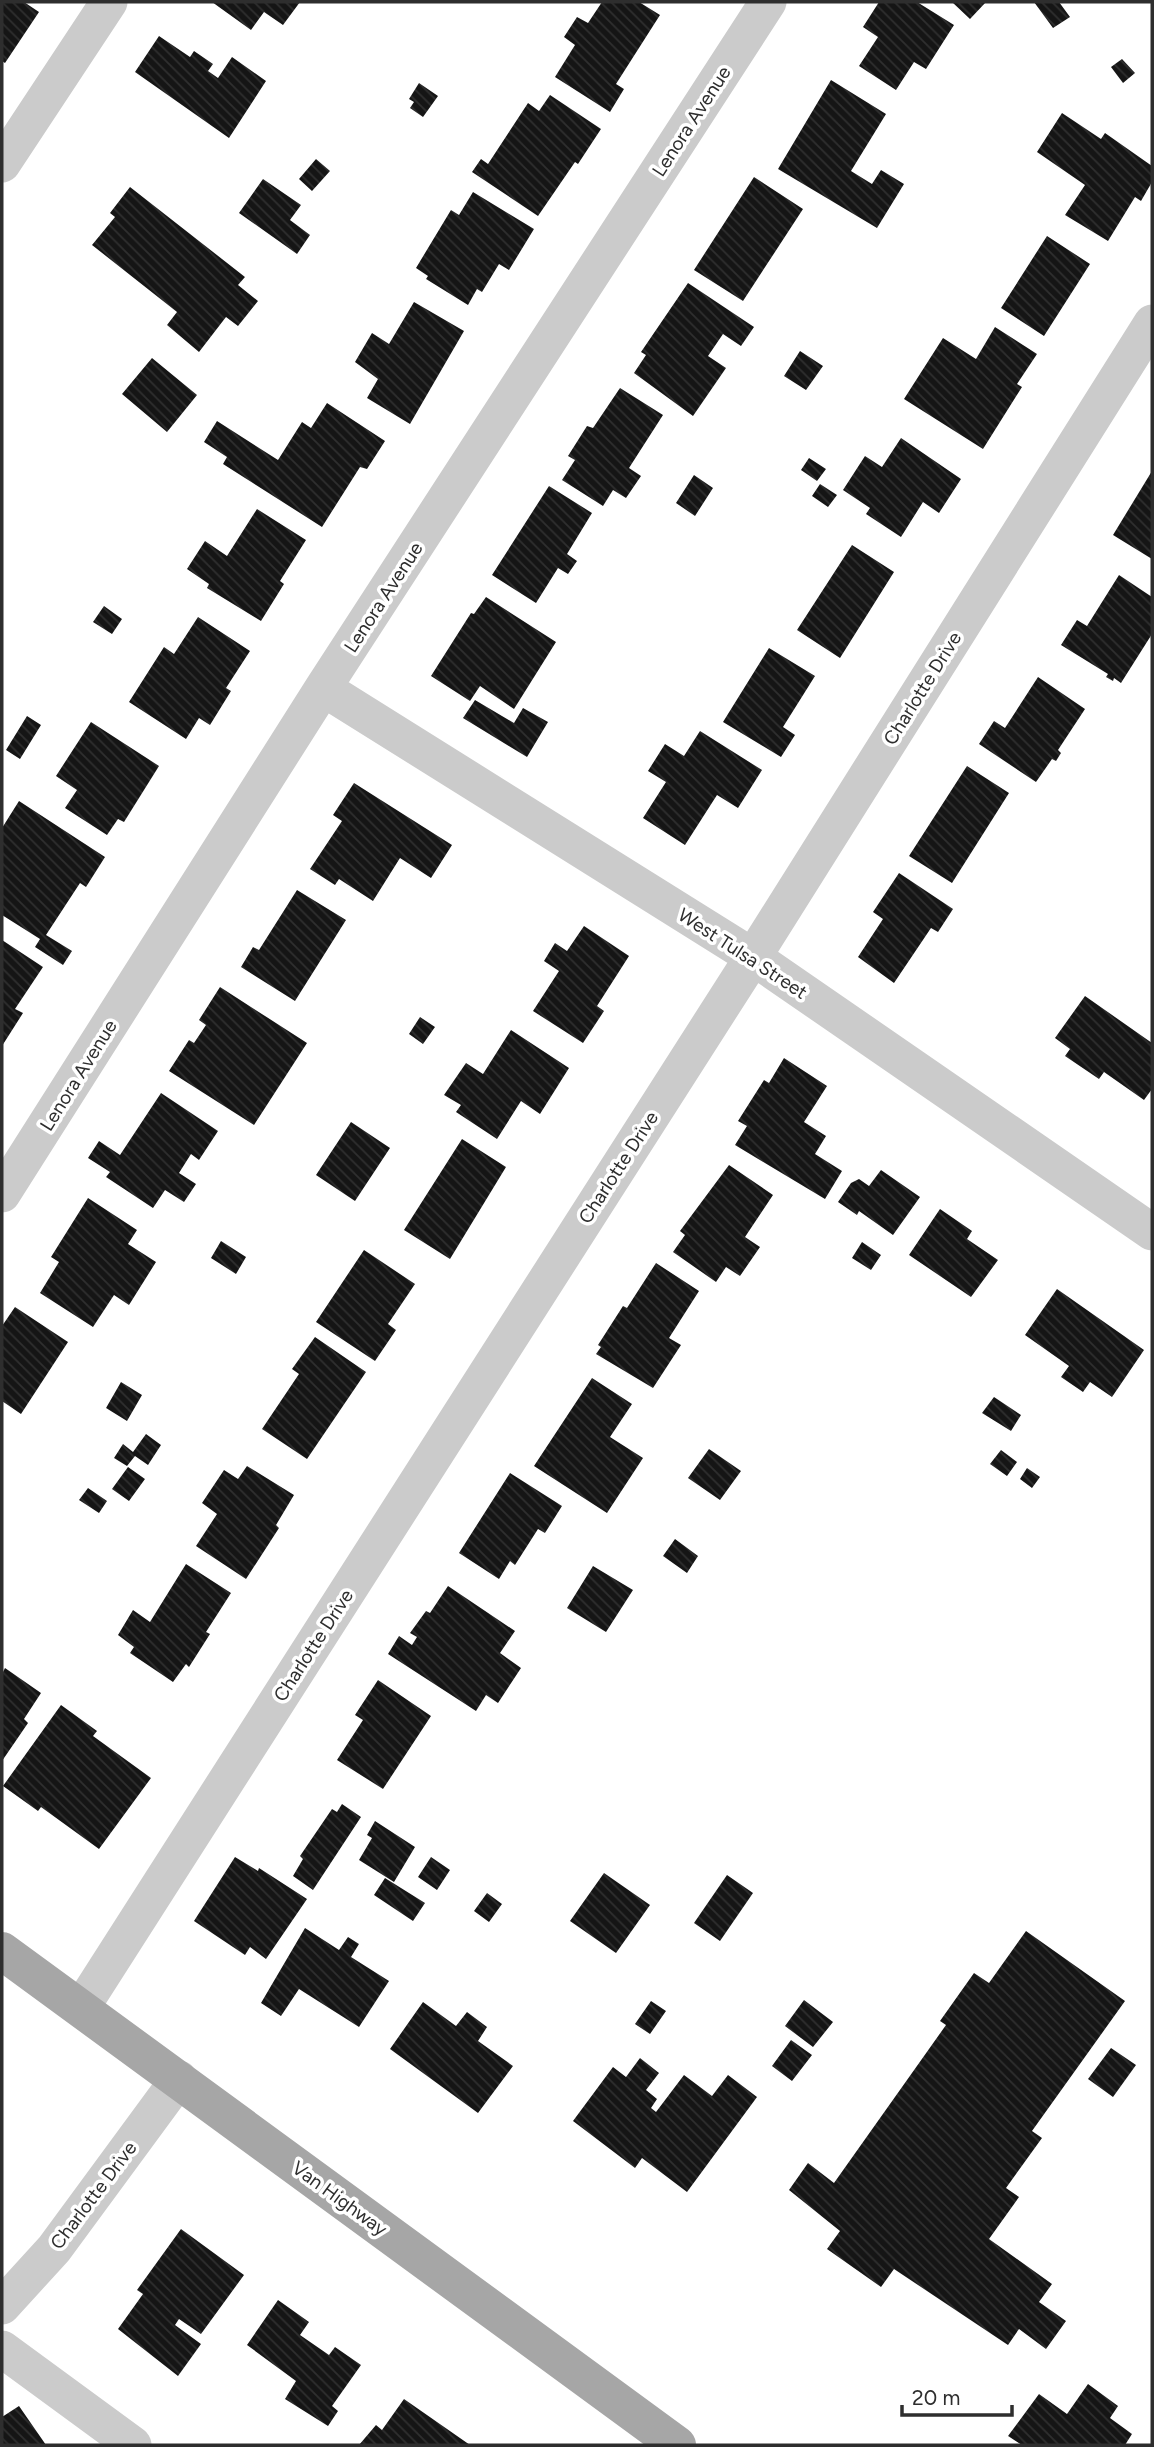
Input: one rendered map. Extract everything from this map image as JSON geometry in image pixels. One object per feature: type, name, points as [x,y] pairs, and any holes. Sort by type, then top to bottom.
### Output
[{"type":"main road","name":"Van Highway","points":[[2,1951],[677,2445]]},
{"type":"street","points":[[2,164],[109,2]]},
{"type":"street","name":"Lenora Avenue","points":[[2,1194],[323,688],[768,2]]},
{"type":"street","name":"Charlotte Drive","points":[[81,2008],[752,957],[1152,323]]},
{"type":"street","name":"West Tulsa Street","points":[[323,688],[752,957],[1152,1232]]},
{"type":"street","name":"Charlotte Drive","points":[[2,2306],[54,2249],[179,2080]]},
{"type":"street","points":[[2,2349],[133,2445]]},
{"type":"building","points":[[2,2],[24,2],[39,12],[5,63],[2,61]]},
{"type":"building","points":[[212,2],[300,2],[283,25],[264,12],[251,30]]},
{"type":"building","points":[[602,2],[639,2],[660,15],[616,84],[624,89],[610,112],[555,77],[575,45],[564,37],[577,17],[588,23]]},
{"type":"building","points":[[879,2],[917,2],[954,25],[926,69],[914,62],[896,90],[859,66],[878,37],[863,27]]},
{"type":"building","points":[[952,2],[986,2],[970,19]]},
{"type":"building","points":[[1034,2],[1059,2],[1070,17],[1053,28]]},
{"type":"building","points":[[159,36],[190,57],[194,51],[213,64],[208,71],[218,78],[232,57],[266,81],[229,138],[135,72]]},
{"type":"building","points":[[1122,59],[1135,73],[1123,83],[1111,67]]},
{"type":"building","points":[[831,80],[886,114],[851,171],[872,184],[881,170],[904,184],[877,228],[778,169]]},
{"type":"building","points":[[419,83],[438,96],[423,117],[410,108],[414,102],[409,99]]},
{"type":"building","points":[[550,95],[601,129],[538,216],[472,172],[481,159],[488,164],[528,103],[539,111]]},
{"type":"building","points":[[1062,113],[1101,139],[1105,133],[1152,166],[1152,182],[1141,201],[1135,197],[1108,241],[1065,215],[1085,185],[1037,152]]},
{"type":"building","points":[[316,159],[330,171],[312,191],[299,179]]},
{"type":"building","points":[[754,177],[803,209],[743,301],[694,270]]},
{"type":"building","points":[[263,179],[301,205],[290,220],[310,235],[297,254],[239,213]]},
{"type":"building","points":[[130,187],[245,277],[238,285],[258,301],[238,326],[226,317],[199,352],[167,325],[177,312],[92,245],[115,217],[110,213]]},
{"type":"building","points":[[473,192],[534,229],[509,270],[499,264],[482,292],[477,289],[468,305],[426,279],[428,276],[416,268],[451,210],[459,215]]},
{"type":"building","points":[[1047,236],[1090,264],[1044,336],[1001,308]]},
{"type":"building","points":[[688,283],[754,327],[741,346],[723,334],[708,356],[726,368],[693,416],[634,373],[646,355],[641,352]]},
{"type":"building","points":[[414,302],[464,331],[410,424],[367,398],[378,379],[355,362],[372,333],[389,344]]},
{"type":"building","points":[[995,327],[1037,354],[1017,384],[1022,387],[983,449],[904,399],[943,338],[976,359]]},
{"type":"building","points":[[800,351],[823,366],[806,390],[784,376]]},
{"type":"building","points":[[152,358],[197,395],[167,432],[122,394]]},
{"type":"building","points":[[620,388],[663,415],[629,468],[641,476],[626,498],[613,490],[603,506],[562,480],[575,460],[568,456],[587,426],[593,428]]},
{"type":"building","points":[[327,403],[385,441],[367,469],[360,467],[322,527],[223,464],[227,457],[204,442],[217,421],[278,460],[302,422],[311,428]]},
{"type":"building","points":[[901,438],[961,479],[939,513],[923,502],[901,537],[866,514],[870,508],[843,490],[865,456],[882,467]]},
{"type":"building","points":[[809,458],[826,469],[817,481],[801,470]]},
{"type":"building","points":[[1152,471],[1152,559],[1113,535]]},
{"type":"building","points":[[694,475],[713,488],[695,516],[676,503]]},
{"type":"building","points":[[820,484],[837,495],[828,507],[812,496]]},
{"type":"building","points":[[549,486],[592,513],[567,554],[577,561],[568,574],[558,568],[536,603],[492,575]]},
{"type":"building","points":[[257,509],[306,540],[280,581],[284,584],[261,621],[207,588],[209,584],[187,569],[205,541],[227,556]]},
{"type":"building","points":[[852,545],[894,572],[840,658],[797,630]]},
{"type":"building","points":[[1119,575],[1152,597],[1152,634],[1121,683],[1106,677],[1108,674],[1061,645],[1077,620],[1087,626]]},
{"type":"building","points":[[486,597],[556,642],[514,709],[480,686],[470,701],[431,676],[471,613],[474,614]]},
{"type":"building","points":[[104,606],[122,619],[112,634],[93,622]]},
{"type":"building","points":[[198,617],[250,651],[226,688],[231,691],[210,725],[199,718],[186,739],[129,702],[164,647],[174,654]]},
{"type":"building","points":[[769,648],[815,676],[783,727],[795,735],[781,757],[723,722]]},
{"type":"building","points":[[1038,677],[1085,709],[1058,750],[1061,753],[1056,761],[1052,759],[1036,782],[979,744],[994,721],[1005,728]]},
{"type":"building","points":[[475,700],[514,723],[523,708],[548,722],[527,757],[463,718]]},
{"type":"building","points":[[27,716],[41,725],[20,759],[6,750]]},
{"type":"building","points":[[91,722],[159,766],[124,822],[118,819],[107,835],[65,808],[77,790],[56,776]]},
{"type":"building","points":[[700,731],[762,770],[738,808],[717,795],[685,845],[643,818],[666,782],[648,771],[665,744],[684,756]]},
{"type":"building","points":[[967,766],[1009,793],[952,883],[909,856]]},
{"type":"building","points":[[354,783],[452,845],[431,878],[400,858],[373,901],[339,879],[335,885],[310,869],[342,821],[333,815]]},
{"type":"building","points":[[19,801],[105,857],[86,887],[80,883],[46,935],[72,951],[63,965],[35,947],[40,939],[2,915],[2,828]]},
{"type":"building","points":[[899,873],[953,909],[938,932],[931,928],[894,983],[858,957],[883,919],[873,912]]},
{"type":"building","points":[[297,890],[346,920],[295,1001],[241,967],[253,947],[259,950]]},
{"type":"building","points":[[584,926],[629,956],[597,1006],[604,1011],[583,1043],[533,1011],[559,971],[544,961],[555,943],[567,951]]},
{"type":"building","points":[[2,940],[43,967],[15,1009],[23,1013],[2,1046]]},
{"type":"building","points":[[220,987],[307,1043],[254,1125],[169,1071],[189,1040],[194,1043],[206,1025],[199,1020]]},
{"type":"building","points":[[1085,996],[1152,1043],[1152,1089],[1144,1100],[1104,1072],[1099,1079],[1065,1056],[1070,1049],[1055,1038]]},
{"type":"building","points":[[420,1017],[435,1027],[423,1044],[409,1034]]},
{"type":"building","points":[[511,1030],[569,1068],[540,1114],[521,1101],[497,1139],[456,1112],[461,1105],[444,1095],[466,1063],[483,1074]]},
{"type":"building","points":[[784,1058],[827,1086],[804,1122],[826,1136],[815,1154],[842,1171],[825,1199],[735,1145],[747,1126],[738,1121],[764,1080],[769,1083]]},
{"type":"building","points":[[161,1093],[218,1131],[199,1160],[191,1154],[179,1173],[196,1184],[184,1202],[165,1190],[153,1208],[106,1177],[110,1172],[88,1158],[99,1141],[120,1155]]},
{"type":"building","points":[[351,1122],[390,1148],[355,1201],[316,1175]]},
{"type":"building","points":[[462,1139],[506,1167],[450,1259],[404,1230]]},
{"type":"building","points":[[729,1165],[773,1195],[745,1237],[760,1247],[740,1276],[726,1267],[716,1282],[673,1252],[685,1235],[680,1231]]},
{"type":"building","points":[[881,1170],[920,1197],[893,1235],[859,1211],[857,1215],[838,1202],[851,1183],[859,1179],[869,1186]]},
{"type":"building","points":[[88,1198],[137,1230],[128,1244],[156,1262],[129,1305],[114,1295],[93,1327],[40,1293],[59,1262],[51,1257]]},
{"type":"building","points":[[940,1209],[972,1231],[967,1239],[998,1260],[971,1297],[909,1255]]},
{"type":"building","points":[[221,1241],[246,1257],[236,1274],[211,1258]]},
{"type":"building","points":[[862,1242],[881,1255],[871,1270],[852,1258]]},
{"type":"building","points":[[364,1250],[415,1284],[388,1324],[396,1330],[375,1361],[316,1322]]},
{"type":"building","points":[[656,1263],[699,1291],[669,1338],[681,1345],[653,1388],[596,1354],[601,1347],[598,1345],[623,1306],[627,1308]]},
{"type":"building","points":[[1057,1289],[1144,1350],[1112,1397],[1090,1382],[1083,1392],[1061,1377],[1069,1366],[1025,1335]]},
{"type":"building","points":[[15,1307],[68,1342],[21,1414],[2,1401],[2,1326]]},
{"type":"building","points":[[315,1337],[366,1372],[307,1459],[262,1429],[299,1374],[292,1369]]},
{"type":"building","points":[[592,1378],[632,1404],[610,1437],[643,1458],[607,1513],[534,1466]]},
{"type":"building","points":[[121,1382],[142,1395],[127,1421],[106,1408]]},
{"type":"building","points":[[994,1397],[1021,1415],[1011,1431],[982,1413]]},
{"type":"building","points":[[146,1434],[161,1445],[148,1465],[135,1456],[127,1466],[114,1458],[123,1444],[133,1452]]},
{"type":"building","points":[[709,1449],[741,1471],[720,1500],[688,1478]]},
{"type":"building","points":[[1001,1450],[1017,1462],[1007,1476],[990,1464]]},
{"type":"building","points":[[247,1466],[294,1495],[276,1525],[279,1528],[246,1579],[196,1546],[217,1514],[202,1503],[224,1470],[238,1479]]},
{"type":"building","points":[[128,1467],[145,1479],[129,1501],[112,1489]]},
{"type":"building","points":[[1027,1468],[1040,1477],[1032,1488],[1020,1479]]},
{"type":"building","points":[[510,1473],[562,1506],[545,1533],[538,1529],[515,1565],[510,1561],[499,1579],[459,1553]]},
{"type":"building","points":[[88,1488],[107,1501],[99,1513],[79,1500]]},
{"type":"building","points":[[675,1539],[698,1556],[687,1573],[663,1556]]},
{"type":"building","points":[[186,1564],[231,1593],[206,1632],[210,1634],[189,1667],[186,1664],[173,1682],[130,1653],[134,1647],[118,1635],[133,1610],[150,1622]]},
{"type":"building","points":[[593,1566],[633,1590],[606,1632],[567,1608]]},
{"type":"building","points":[[448,1586],[515,1631],[500,1653],[521,1668],[498,1703],[486,1695],[476,1711],[388,1654],[399,1636],[412,1645],[417,1637],[410,1633],[426,1611],[430,1613]]},
{"type":"building","points":[[5,1668],[41,1693],[24,1719],[28,1723],[2,1761],[2,1674]]},
{"type":"building","points":[[378,1680],[431,1716],[383,1789],[337,1760],[363,1720],[355,1715]]},
{"type":"building","points":[[61,1705],[97,1731],[93,1736],[151,1778],[99,1849],[41,1807],[38,1811],[3,1786]]},
{"type":"building","points":[[342,1804],[361,1817],[313,1890],[293,1876],[303,1859],[300,1856],[332,1809],[337,1812]]},
{"type":"building","points":[[375,1821],[415,1847],[394,1882],[359,1860],[372,1838],[367,1835]]},
{"type":"building","points":[[235,1857],[258,1871],[259,1868],[307,1899],[266,1959],[250,1947],[245,1955],[194,1921]]},
{"type":"building","points":[[431,1857],[450,1870],[437,1890],[418,1877]]},
{"type":"building","points":[[604,1873],[650,1905],[616,1953],[570,1921]]},
{"type":"building","points":[[727,1875],[753,1893],[720,1941],[694,1923]]},
{"type":"building","points":[[385,1878],[425,1903],[413,1921],[374,1895]]},
{"type":"building","points":[[487,1893],[502,1904],[489,1922],[474,1911]]},
{"type":"building","points":[[305,1928],[339,1950],[348,1937],[359,1944],[351,1957],[389,1981],[359,2027],[299,1989],[281,2016],[261,2003]]},
{"type":"building","points":[[1026,1931],[1125,2001],[1032,2131],[1042,2138],[1006,2188],[1019,2197],[989,2239],[1052,2284],[1039,2302],[1066,2321],[1046,2349],[1019,2329],[1008,2345],[894,2269],[881,2287],[827,2249],[840,2231],[789,2190],[808,2163],[834,2183],[946,2025],[940,2021],[974,1973],[989,1983]]},
{"type":"building","points":[[804,2000],[833,2022],[813,2047],[785,2026]]},
{"type":"building","points":[[651,2001],[666,2011],[650,2034],[635,2024]]},
{"type":"building","points":[[423,2002],[456,2026],[467,2012],[487,2027],[478,2041],[513,2066],[478,2113],[390,2049]]},
{"type":"building","points":[[791,2040],[812,2055],[792,2081],[772,2066]]},
{"type":"building","points":[[1111,2048],[1136,2065],[1113,2097],[1088,2079]]},
{"type":"building","points":[[640,2058],[659,2073],[646,2090],[657,2099],[651,2108],[656,2112],[684,2075],[712,2096],[728,2075],[757,2097],[687,2192],[642,2158],[635,2168],[573,2121],[613,2067],[626,2077]]},
{"type":"building","points":[[181,2229],[244,2275],[201,2334],[179,2319],[175,2325],[201,2344],[178,2376],[118,2329],[143,2294],[137,2290]]},
{"type":"building","points":[[278,2300],[309,2322],[300,2335],[329,2355],[335,2347],[361,2365],[332,2406],[338,2411],[328,2426],[285,2399],[296,2381],[247,2345]]},
{"type":"building","points":[[1088,2384],[1118,2406],[1110,2418],[1132,2434],[1125,2445],[1022,2445],[1008,2436],[1039,2394],[1067,2414]]},
{"type":"building","points":[[404,2399],[470,2445],[359,2445],[376,2425],[382,2430]]},
{"type":"building","points":[[19,2406],[46,2445],[2,2445],[2,2417]]}]
